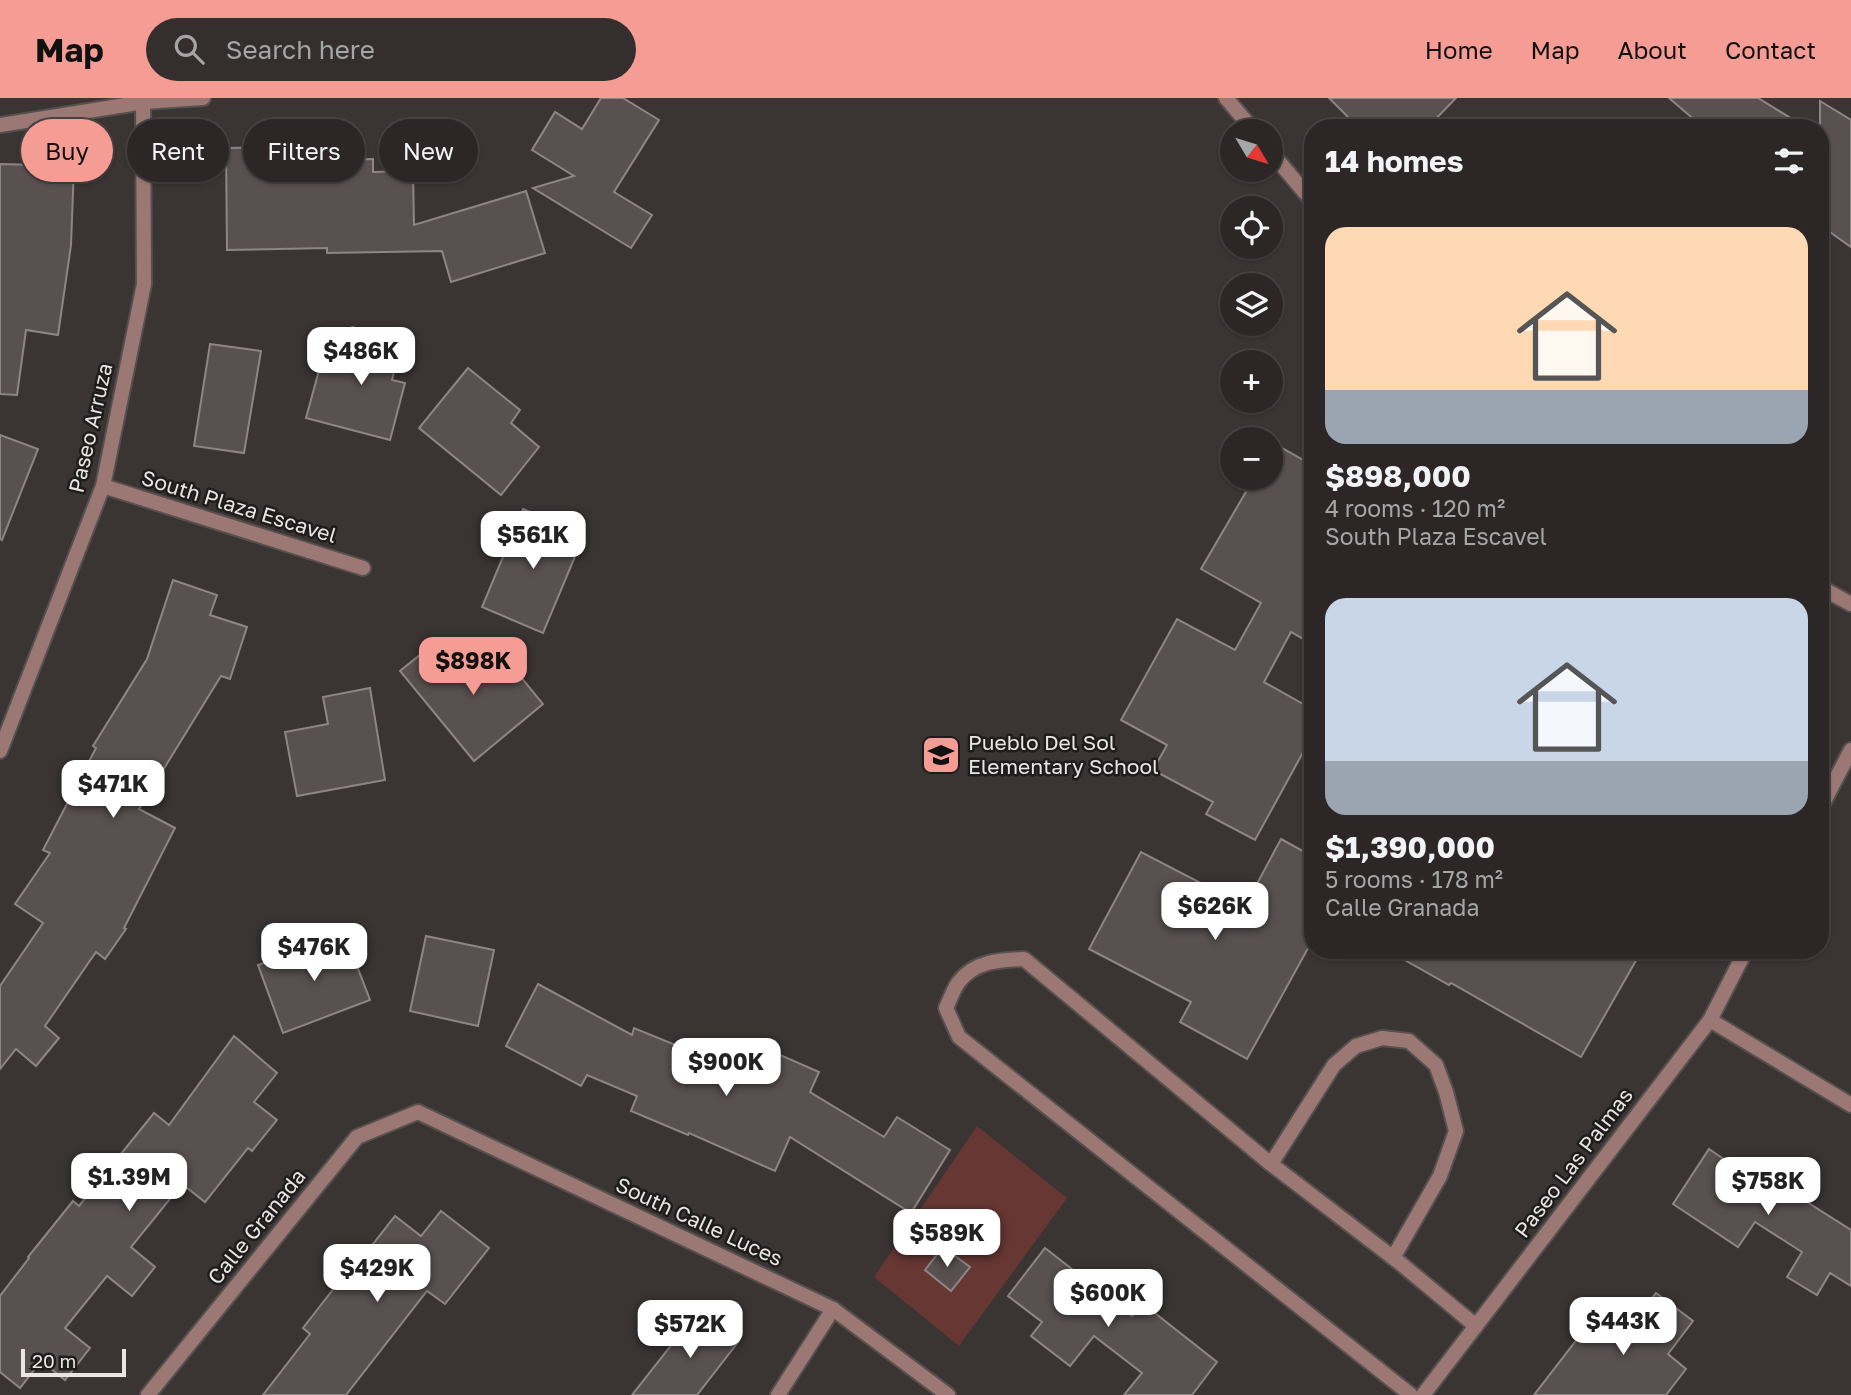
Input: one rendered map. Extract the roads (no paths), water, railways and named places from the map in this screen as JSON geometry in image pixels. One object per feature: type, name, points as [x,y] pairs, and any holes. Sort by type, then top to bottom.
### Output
[{"type":"street","points":[[0,125],[143,100],[203,98]]},
{"type":"street","points":[[1226,98],[1244,119]]},
{"type":"street","name":"Paseo Arruza","points":[[0,751],[103,486],[144,284],[143,100]]},
{"type":"street","points":[[1283,166],[1304,191]]},
{"type":"street","name":"South Plaza Escavel","points":[[103,486],[363,568]]},
{"type":"street","points":[[1829,592],[1851,604]]},
{"type":"street","points":[[1829,792],[1851,750]]},
{"type":"street","points":[[1410,1395],[959,1037],[946,1008],[958,983],[973,969],[994,960],[1024,959],[1270,1164],[1393,1258],[1476,1326]]},
{"type":"street","name":"Paseo Las Palmas","points":[[1423,1395],[1710,1020],[1741,959]]},
{"type":"street","points":[[1710,1020],[1851,1105]]},
{"type":"street","points":[[1270,1164],[1334,1065],[1356,1046],[1382,1038],[1409,1041],[1436,1065],[1446,1092],[1455,1131],[1440,1176],[1393,1258]]},
{"type":"street","name":"South Calle Luces","points":[[418,1112],[833,1309],[948,1395]]},
{"type":"street","name":"Calle Granada","points":[[148,1395],[357,1137],[418,1112]]},
{"type":"street","points":[[778,1395],[833,1309]]},
{"type":"place","name":"Pueblo Del Sol Elementary School","points":[[941,755]]}]
